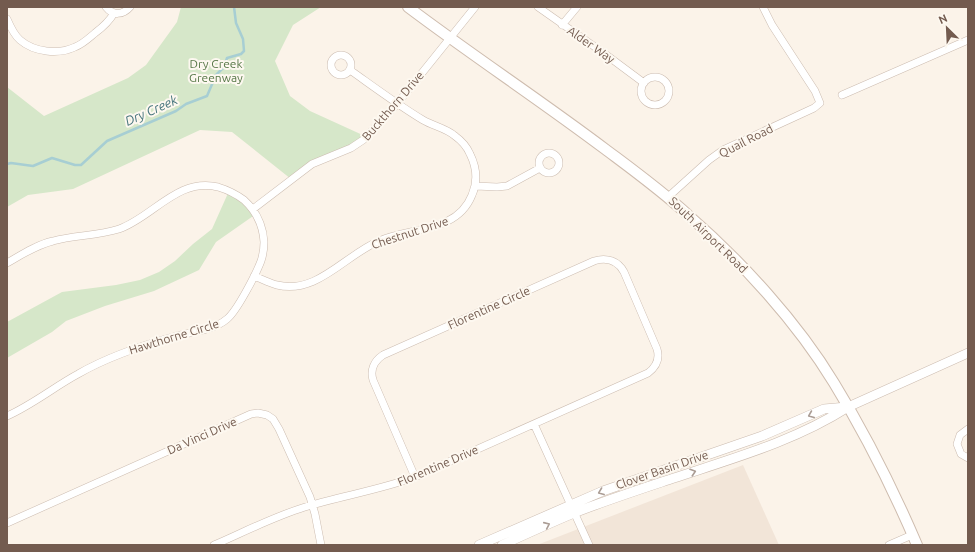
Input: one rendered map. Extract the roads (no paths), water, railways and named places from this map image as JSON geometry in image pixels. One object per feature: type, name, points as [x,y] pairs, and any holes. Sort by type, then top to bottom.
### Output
[{"type":"main road","name":"South Airport Road","points":[[408,7],[449,38],[570,122],[668,197],[708,233],[780,309],[834,382],[875,455],[917,545]]},
{"type":"street","points":[[106,7],[114,13],[123,13],[130,7]]},
{"type":"street","name":"Buckthorn Drive","points":[[253,209],[312,164],[359,144],[397,104],[449,38],[476,7]]},
{"type":"street","name":"Alder Way","points":[[538,7],[644,83]]},
{"type":"street","points":[[562,25],[577,7]]},
{"type":"street","name":"Quail Road","points":[[668,197],[709,160],[723,150],[816,107],[820,102],[815,91],[772,25],[763,7]]},
{"type":"street","points":[[7,19],[17,37],[26,45],[42,50],[58,51],[68,50],[80,44],[107,24],[114,13]]},
{"type":"street","points":[[842,95],[968,40]]},
{"type":"street","name":"Chestnut Drive","points":[[254,276],[285,287],[295,287],[307,284],[317,280],[379,240],[442,224],[455,218],[467,206],[476,186],[476,177],[475,166],[463,143],[452,133],[431,125],[397,104],[350,70]]},
{"type":"street","points":[[476,186],[507,186],[540,168]]},
{"type":"street","name":"Hawthorne Circle","points":[[7,264],[48,242],[109,232],[122,228],[177,193],[191,187],[208,185],[229,191],[241,198],[253,209],[260,226],[264,242],[263,255],[254,276],[233,314],[222,323],[148,344],[100,363],[79,373],[7,416]]},
{"type":"street","name":"Florentine Circle","points":[[415,477],[372,378],[373,366],[383,355],[594,261],[605,259],[616,263],[624,272],[657,347],[658,358],[655,366]]},
{"type":"street","name":"Clover Basin Drive","points":[[502,545],[575,513],[765,448],[830,419],[848,407],[968,353]]},
{"type":"street","name":"Florentine Drive","points":[[214,545],[284,514],[312,505],[383,488],[415,477],[639,378],[648,373],[655,366]]},
{"type":"street","name":"Clover Basin Drive","points":[[479,545],[571,504],[631,481],[762,436],[824,409],[848,407]]},
{"type":"street","name":"Da Vinci Drive","points":[[7,523],[251,414],[262,413],[270,417],[277,426],[296,464],[312,505],[321,545]]},
{"type":"street","points":[[534,424],[588,545]]},
{"type":"street","points":[[968,429],[960,435],[957,444],[962,454],[968,458]]},
{"type":"street","points":[[889,545],[912,534]]},
{"type":"waterway","name":"Dry Creek","points":[[7,164],[11,163],[33,166],[52,158],[75,165],[81,165],[107,141],[176,111],[186,104],[207,96],[216,75],[224,67],[227,58],[241,54],[244,51],[243,39],[236,23],[234,7]]},
{"type":"park label","name":"Dry Creek Greenway","points":[[216,71]]}]
